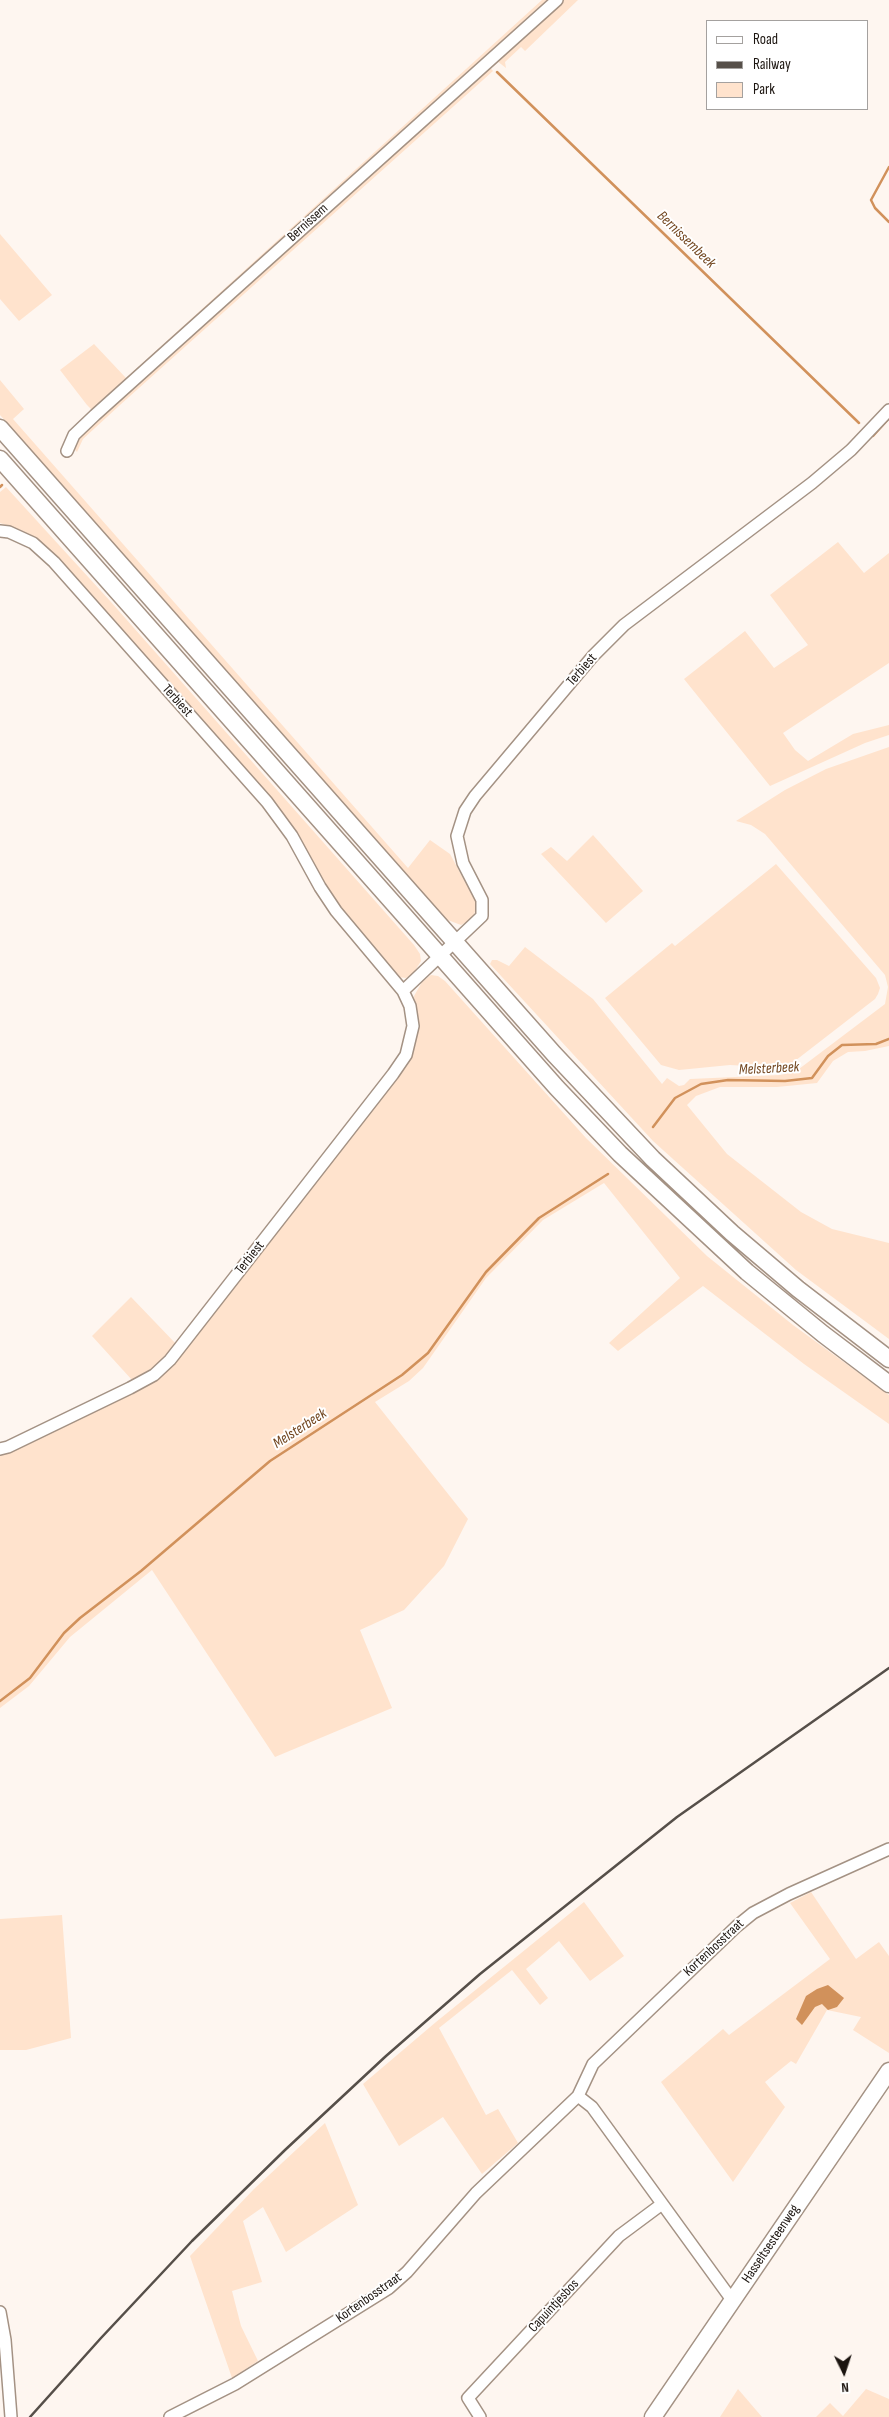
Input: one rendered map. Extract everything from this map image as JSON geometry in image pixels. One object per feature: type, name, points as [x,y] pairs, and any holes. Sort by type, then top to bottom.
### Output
[{"type":"main road","points":[[0,428],[554,1054],[653,1159],[732,1233],[798,1290],[889,1359]]},
{"type":"main road","points":[[0,459],[556,1088],[624,1158],[747,1272],[823,1334],[889,1384]]},
{"type":"main road","name":"Hasseltsesteenweg","points":[[653,2417],[889,2072]]},
{"type":"street","name":"Bernissem","points":[[67,451],[74,435],[95,415],[557,0]]},
{"type":"street","name":"Terbiest","points":[[403,991],[439,956],[473,927],[482,916],[482,900],[463,863],[457,836],[465,811],[475,796],[593,656],[624,625],[812,483],[851,450],[889,410]]},
{"type":"street","name":"Terbiest","points":[[0,531],[9,532],[32,544],[54,562],[267,802],[292,836],[320,887],[336,911],[403,991],[410,1006],[413,1026],[406,1055],[170,1360],[154,1375],[130,1388],[8,1447],[0,1449]]},
{"type":"street","name":"Kortenbosstraat","points":[[170,2417],[242,2380],[389,2288],[407,2272],[476,2193],[578,2096],[593,2064],[753,1913],[789,1894],[889,1849]]},
{"type":"street","points":[[578,2096],[592,2107],[732,2300]]},
{"type":"street","name":"Capuintjesbos","points":[[480,2417],[468,2398],[619,2236],[662,2204]]},
{"type":"street","points":[[0,2312],[5,2340],[11,2417]]},
{"type":"green space","points":[[542,0],[552,0],[93,411],[87,405],[60,370],[94,344],[126,378]]},
{"type":"green space","points":[[563,0],[578,0],[525,51],[521,47],[505,62],[506,68],[497,61]]},
{"type":"green space","points":[[489,66],[493,71],[120,405],[83,439],[77,452],[75,450],[75,442],[83,432]]},
{"type":"green space","points":[[0,234],[52,295],[19,321],[0,299]]},
{"type":"green space","points":[[0,380],[24,409],[13,419],[408,868],[430,840],[450,854],[475,900],[477,907],[472,919],[461,925],[445,919],[0,415]]},
{"type":"green space","points":[[6,487],[111,602],[414,945],[420,954],[421,961],[413,974],[406,978],[397,977],[341,913],[297,835],[35,539],[21,530],[0,523],[0,492]]},
{"type":"green space","points":[[838,542],[864,573],[889,553],[889,663],[783,733],[795,750],[808,761],[853,734],[889,725],[889,735],[865,743],[770,786],[684,679],[745,631],[774,668],[808,645],[770,595]]},
{"type":"green space","points":[[889,747],[889,1046],[848,1052],[833,1061],[817,1083],[777,1087],[720,1087],[696,1096],[687,1105],[727,1154],[801,1212],[832,1229],[889,1243],[889,1339],[796,1270],[653,1141],[490,964],[492,960],[497,960],[509,966],[525,947],[593,999],[662,1084],[667,1078],[679,1086],[684,1085],[690,1079],[780,1075],[795,1072],[885,1004],[888,987],[885,975],[765,834],[751,825],[736,821],[785,790],[826,769]]},
{"type":"green space","points":[[593,835],[643,891],[606,923],[541,854],[551,847],[567,861]]},
{"type":"green space","points":[[776,864],[876,978],[880,988],[878,994],[875,999],[791,1064],[782,1068],[730,1065],[679,1070],[661,1065],[605,998],[672,943],[675,946]]},
{"type":"green space","points":[[431,975],[438,976],[445,981],[586,1138],[707,1256],[793,1325],[889,1395],[889,1424],[804,1364],[703,1286],[618,1351],[609,1343],[680,1278],[604,1183],[543,1220],[486,1278],[423,1368],[409,1381],[375,1402],[468,1519],[444,1566],[404,1610],[360,1630],[392,1708],[275,1757],[152,1570],[70,1637],[29,1686],[0,1708],[0,1455],[12,1452],[37,1440],[162,1374],[409,1063],[417,1032],[414,996],[422,982]]},
{"type":"green space","points":[[131,1297],[178,1346],[164,1361],[132,1380],[92,1336]]},
{"type":"green space","points":[[811,1892],[856,1959],[879,1942],[889,1956],[889,2053],[853,2030],[861,2017],[827,2010],[796,2064],[791,2061],[765,2082],[785,2107],[733,2182],[661,2082],[723,2029],[729,2035],[830,1959],[790,1903]]},
{"type":"green space","points":[[584,1902],[624,1956],[590,1981],[559,1941],[526,1969],[548,1998],[540,2005],[512,1970],[439,2028],[486,2115],[498,2109],[518,2143],[482,2174],[443,2117],[399,2146],[363,2084]]},
{"type":"green space","points":[[62,1915],[71,2038],[26,2050],[0,2050],[0,1919]]},
{"type":"green space","points":[[325,2123],[358,2205],[286,2252],[263,2207],[243,2221],[262,2282],[232,2291],[241,2326],[258,2361],[232,2378],[190,2256],[254,2189]]},
{"type":"green space","points":[[738,2389],[762,2417],[720,2417]]},
{"type":"green space","points":[[866,2389],[889,2399],[889,2417],[816,2417],[830,2403],[843,2416]]},
{"type":"shaded area","points":[[828,1985],[844,1998],[837,2007],[828,2010],[822,2004],[815,2007],[802,2025],[796,2019],[806,1996]]},
{"type":"waterway","name":"Bernissembeek","points":[[497,72],[859,423]]},
{"type":"waterway","points":[[889,167],[871,200],[875,208],[889,222]]},
{"type":"waterway","points":[[873,436],[889,418]]},
{"type":"waterway","name":"Melsterbeek","points":[[653,1127],[675,1098],[701,1084],[728,1080],[785,1081],[812,1078],[828,1056],[842,1045],[876,1044],[889,1039]]},
{"type":"waterway","name":"Melsterbeek","points":[[0,1701],[30,1678],[64,1633],[80,1618],[141,1571],[270,1461],[402,1375],[428,1353],[486,1272],[539,1218],[608,1174]]},
{"type":"railway","points":[[30,2417],[192,2241],[285,2150],[386,2056],[480,1974],[677,1817],[889,1668]]}]
